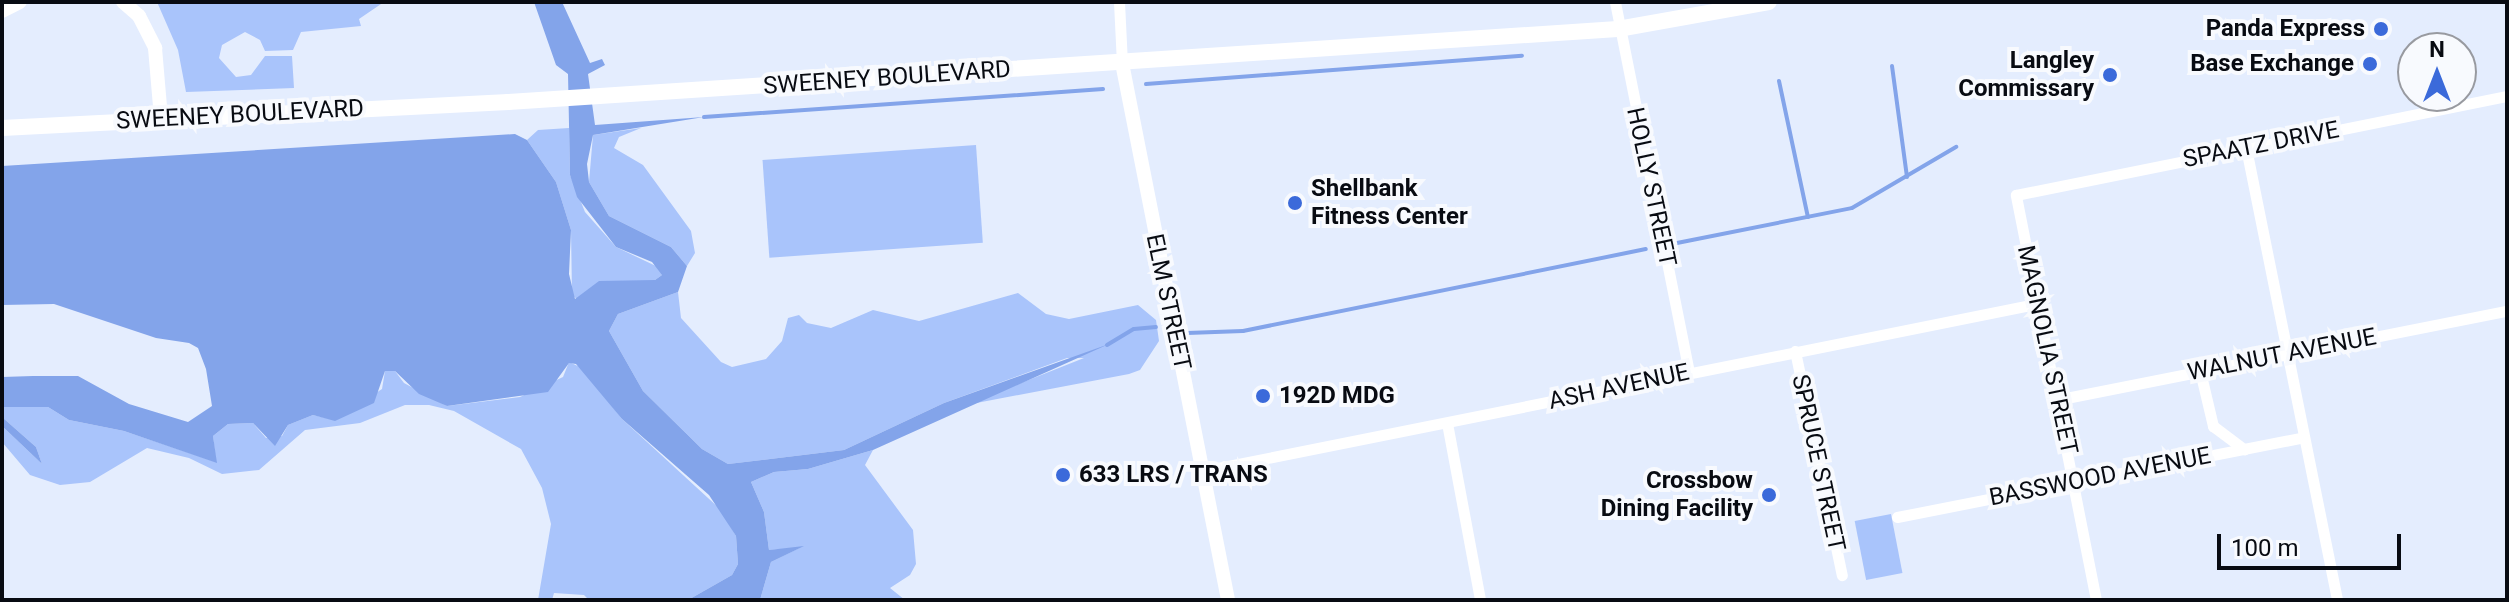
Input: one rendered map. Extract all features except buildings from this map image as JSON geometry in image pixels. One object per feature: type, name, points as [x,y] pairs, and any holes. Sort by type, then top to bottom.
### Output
[{"type":"main road","name":"SWEENEY BOULEVARD","points":[[2,128],[560,99],[1618,29],[1769,2]]},
{"type":"street","points":[[2,11],[20,2]]},
{"type":"street","points":[[123,2],[139,16],[155,48],[161,118]]},
{"type":"street","name":"ELM STREET","points":[[1119,2],[1122,63],[1228,600]]},
{"type":"street","name":"HOLLY STREET","points":[[1615,2],[1689,372]]},
{"type":"street","name":"SPAATZ DRIVE","points":[[2016,195],[2507,96]]},
{"type":"street","points":[[2246,148],[2337,600]]},
{"type":"street","name":"MAGNOLIA STREET","points":[[2016,195],[2096,600]]},
{"type":"street","name":"ASH AVENUE","points":[[1203,471],[2036,304]]},
{"type":"street","name":"WALNUT AVENUE","points":[[2056,400],[2507,311]]},
{"type":"street","name":"SPRUCE STREET","points":[[1795,351],[1842,575]]},
{"type":"street","points":[[2200,371],[2213,426],[2244,449]]},
{"type":"street","points":[[1447,423],[1480,600]]},
{"type":"street","name":"BASSWOOD AVENUE","points":[[1897,517],[2303,437]]},
{"type":"shaded area","points":[[157,2],[384,2],[359,19],[361,26],[301,32],[293,50],[265,51],[260,40],[245,32],[222,45],[219,58],[236,77],[251,75],[265,56],[292,56],[294,88],[186,92],[178,50]]},
{"type":"shaded area","points":[[534,2],[562,2],[590,63],[602,59],[605,65],[588,74],[595,125],[704,117],[593,135],[587,164],[589,182],[609,216],[671,247],[687,266],[678,292],[618,314],[609,331],[643,391],[702,449],[728,464],[844,450],[944,403],[1109,344],[873,450],[808,469],[774,472],[751,482],[764,512],[769,550],[804,546],[771,562],[760,600],[688,600],[732,575],[738,564],[736,536],[709,495],[622,419],[576,364],[569,363],[548,392],[447,406],[419,394],[395,371],[385,371],[374,403],[335,421],[313,415],[288,425],[275,446],[253,423],[228,424],[213,436],[217,463],[124,431],[69,420],[48,407],[2,407],[2,377],[33,376],[78,376],[129,404],[188,422],[212,406],[206,369],[198,348],[189,343],[156,338],[54,304],[2,305],[2,166],[515,134],[527,140],[556,182],[571,230],[569,274],[575,299],[599,281],[655,280],[662,275],[652,262],[616,247],[577,197],[570,175],[568,74],[556,65]]},
{"type":"shaded area","points":[[569,128],[570,175],[585,212],[616,247],[660,268],[662,275],[655,280],[578,300],[572,295],[571,230],[556,182],[527,140],[538,130]]},
{"type":"shaded area","points":[[641,128],[619,137],[614,148],[643,165],[691,231],[695,253],[687,266],[671,247],[609,216],[589,182],[593,135]]},
{"type":"shaded area","points":[[976,145],[983,243],[769,258],[763,160]]},
{"type":"shaded area","points":[[678,292],[681,318],[721,362],[732,367],[766,359],[782,341],[788,318],[799,315],[807,323],[831,328],[873,310],[919,321],[1018,293],[1046,314],[1069,319],[1138,305],[1156,320],[1159,341],[1140,370],[1129,374],[966,405],[1084,358],[1067,358],[944,403],[844,450],[728,464],[702,449],[643,391],[609,331],[618,314]]},
{"type":"shaded area","points":[[569,362],[582,368],[622,419],[720,509],[736,536],[738,564],[732,575],[688,600],[589,600],[584,595],[554,593],[552,600],[538,600],[551,524],[542,488],[521,449],[454,411],[429,405],[405,405],[360,423],[305,430],[259,470],[222,474],[189,458],[147,448],[90,482],[60,485],[30,475],[2,442],[2,426],[42,464],[36,447],[2,417],[2,407],[48,407],[69,420],[124,431],[216,462],[213,436],[228,424],[253,423],[266,438],[282,436],[288,425],[313,415],[335,420],[382,389],[385,371],[395,371],[404,383],[447,406],[520,397],[563,377]]},
{"type":"shaded area","points":[[2,417],[36,447],[42,464],[2,426]]},
{"type":"shaded area","points":[[873,450],[865,465],[913,530],[916,564],[910,575],[890,588],[905,600],[760,600],[771,562],[799,548],[769,550],[764,512],[751,482],[774,472],[808,469]]},
{"type":"shaded area","points":[[1891,514],[1902,573],[1866,580],[1855,521]]},
{"type":"waterway","points":[[1146,84],[1522,56]]},
{"type":"waterway","points":[[1892,66],[1907,177]]},
{"type":"waterway","points":[[1779,81],[1808,217]]},
{"type":"waterway","points":[[704,117],[1103,89]]},
{"type":"waterway","points":[[1677,243],[1852,208],[1956,147]]},
{"type":"waterway","points":[[1187,333],[1243,331],[1646,249]]},
{"type":"waterway","points":[[1107,345],[1134,329],[1156,327]]},
{"type":"place","name":"Panda Express","points":[[2381,29]]},
{"type":"place","name":"Base Exchange","points":[[2370,64]]},
{"type":"place","name":"Langley Commissary","points":[[2110,75]]},
{"type":"place","name":"Shellbank Fitness Center","points":[[1295,203]]},
{"type":"place","name":"192D MDG","points":[[1263,396]]},
{"type":"place","name":"633 LRS / TRANS","points":[[1063,475]]},
{"type":"place","name":"Crossbow Dining Facility","points":[[1769,495]]}]
